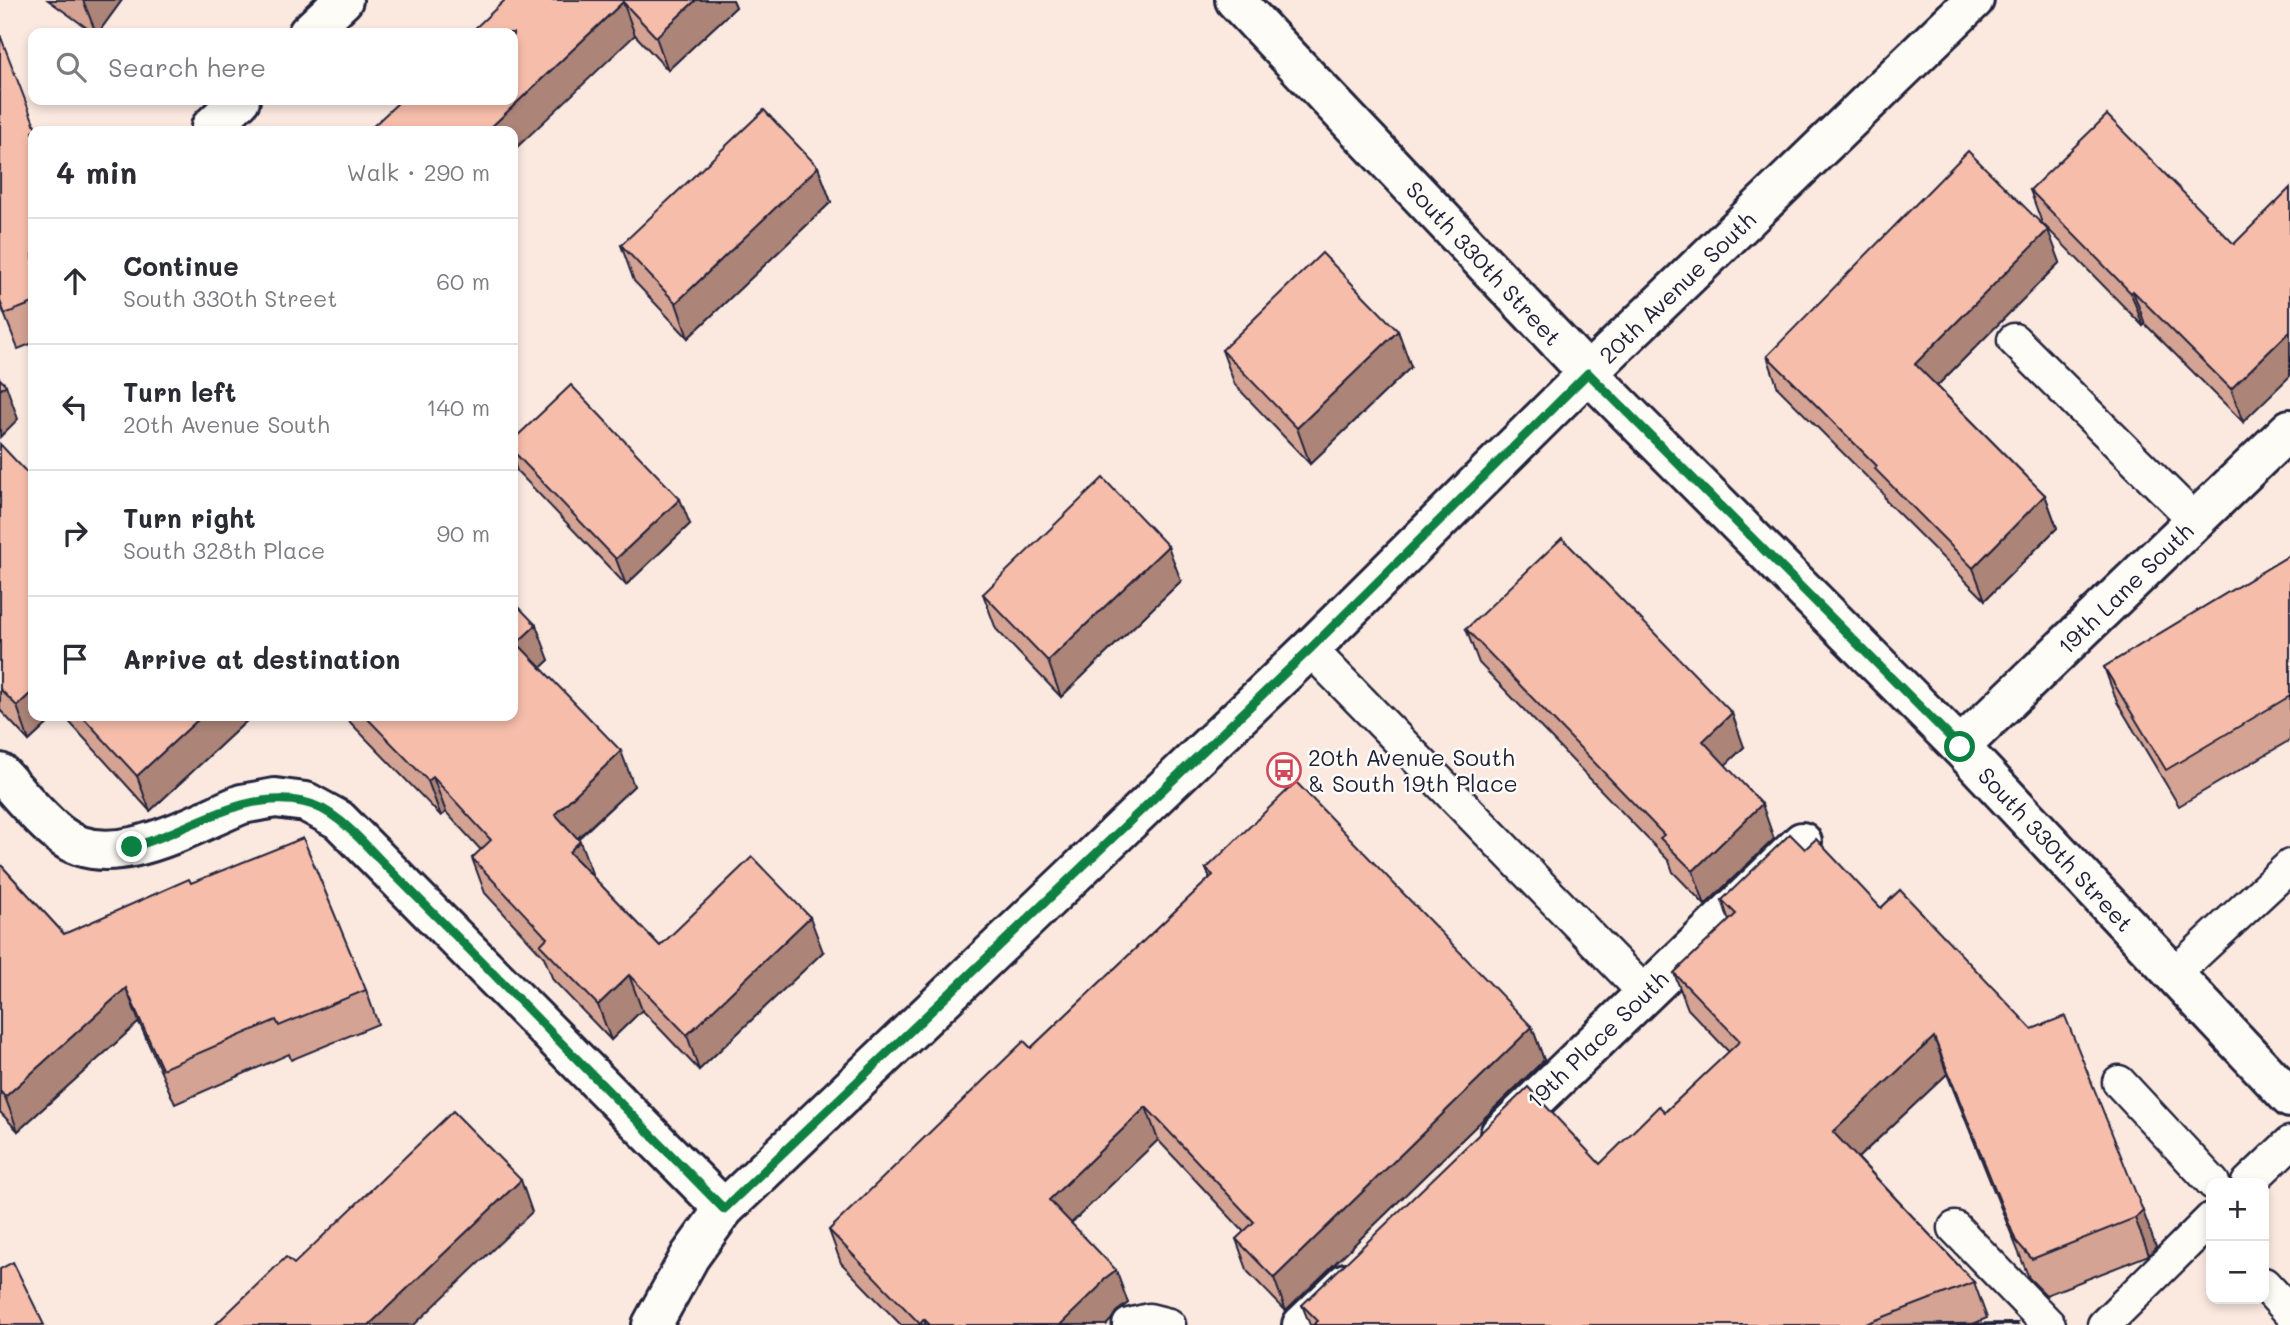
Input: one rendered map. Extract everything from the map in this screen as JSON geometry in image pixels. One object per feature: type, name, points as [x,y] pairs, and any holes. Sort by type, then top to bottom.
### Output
[{"type":"street","points":[[313,28],[343,0]]},
{"type":"street","name":"South 330th Street","points":[[1235,0],[1588,373],[1960,747],[2290,1098]]},
{"type":"street","name":"20th Avenue South","points":[[652,1325],[690,1256],[724,1209],[1310,649],[1588,373],[1974,0]]},
{"type":"street","points":[[212,126],[235,105]]},
{"type":"street","name":"19th Lane South","points":[[1960,747],[2290,429]]},
{"type":"street","points":[[0,773],[59,835],[73,844],[100,851],[148,842],[258,800],[306,802],[322,809],[339,820],[405,884],[724,1209]]},
{"type":"street","name":"19th Place South","points":[[1478,1154],[1802,842]]},
{"type":"street","points":[[1302,1325],[1371,1259]]},
{"type":"lane","points":[[2014,340],[2195,520]]},
{"type":"lane","points":[[1310,649],[1645,993]]},
{"type":"lane","points":[[2174,974],[2290,866]]},
{"type":"lane","points":[[2119,1082],[2208,1178]]},
{"type":"lane","points":[[2253,1178],[2290,1143]]},
{"type":"lane","points":[[1955,1228],[2049,1325]]},
{"type":"lane","points":[[2104,1325],[2206,1228]]},
{"type":"lane","points":[[2269,1289],[2290,1312]]},
{"type":"lane","points":[[1129,1325],[1149,1320],[1169,1325]]},
{"type":"building","points":[[505,0],[696,0],[656,37],[623,2],[518,102],[518,28],[475,28]]},
{"type":"building","points":[[0,35],[35,126],[28,126],[28,305],[5,314],[0,301]]},
{"type":"building","points":[[396,105],[514,105],[492,126],[373,126]]},
{"type":"building","points":[[764,110],[818,167],[676,303],[621,245]]},
{"type":"building","points":[[2107,115],[2234,244],[2290,188],[2290,331],[2231,389],[2133,291],[2131,293],[2030,190]]},
{"type":"building","points":[[1968,151],[2048,230],[1915,364],[2045,495],[1973,568],[1875,469],[1877,466],[1767,356]]},
{"type":"building","points":[[1322,253],[1398,331],[1297,428],[1222,350]]},
{"type":"building","points":[[0,379],[6,385],[0,390]]},
{"type":"building","points":[[571,385],[680,499],[616,559],[518,456],[518,435]]},
{"type":"building","points":[[0,444],[28,474],[28,696],[17,706],[0,689]]},
{"type":"building","points":[[1103,478],[1168,546],[1048,661],[983,594]]},
{"type":"building","points":[[1562,538],[1732,713],[1703,741],[1762,804],[1693,871],[1660,838],[1664,835],[1466,629]]},
{"type":"building","points":[[2290,555],[2290,696],[2166,770],[2104,667]]},
{"type":"building","points":[[518,606],[536,625],[518,642]]},
{"type":"building","points":[[518,644],[621,751],[555,814],[580,841],[569,852],[660,946],[752,857],[810,917],[687,1035],[629,975],[598,1005],[540,945],[547,938],[472,858],[491,840],[433,777],[428,781],[370,721],[518,721]]},
{"type":"building","points":[[87,721],[197,721],[137,776]]},
{"type":"building","points":[[1296,782],[1532,1027],[1274,1278],[1236,1239],[1254,1222],[1146,1107],[1049,1200],[1116,1270],[1060,1325],[930,1325],[924,1319],[920,1324],[829,1230],[1024,1041],[1031,1048],[1213,875],[1206,869]]},
{"type":"building","points":[[1790,834],[1805,849],[1816,839],[1881,908],[1900,890],[2032,1029],[2065,1016],[2143,1211],[2135,1218],[2032,1259],[2016,1241],[1934,1037],[1833,1132],[1974,1282],[1863,1325],[1313,1325],[1318,1321],[1302,1305],[1528,1087],[1600,1164],[1659,1106],[1665,1112],[1740,1041],[1674,973],[1736,914],[1722,900]]},
{"type":"building","points":[[303,838],[366,990],[279,1026],[276,1020],[162,1069],[126,988],[5,1097],[0,1091],[0,864],[64,934],[189,879],[191,883]]},
{"type":"building","points":[[453,1111],[521,1180],[369,1325],[215,1325],[286,1257],[294,1264]]},
{"type":"building","points":[[13,1262],[44,1325],[0,1325],[0,1269]]},
{"type":"building","points":[[2017,1323],[2015,1325],[1880,1325]]},
{"type":"place","name":"20th Avenue South & South 19th Place","points":[[1284,770]]},
{"type":"route","points":[[132,847],[258,800],[306,802],[322,809],[339,820],[414,893],[724,1209],[1310,649],[1588,373],[1960,747]]}]
